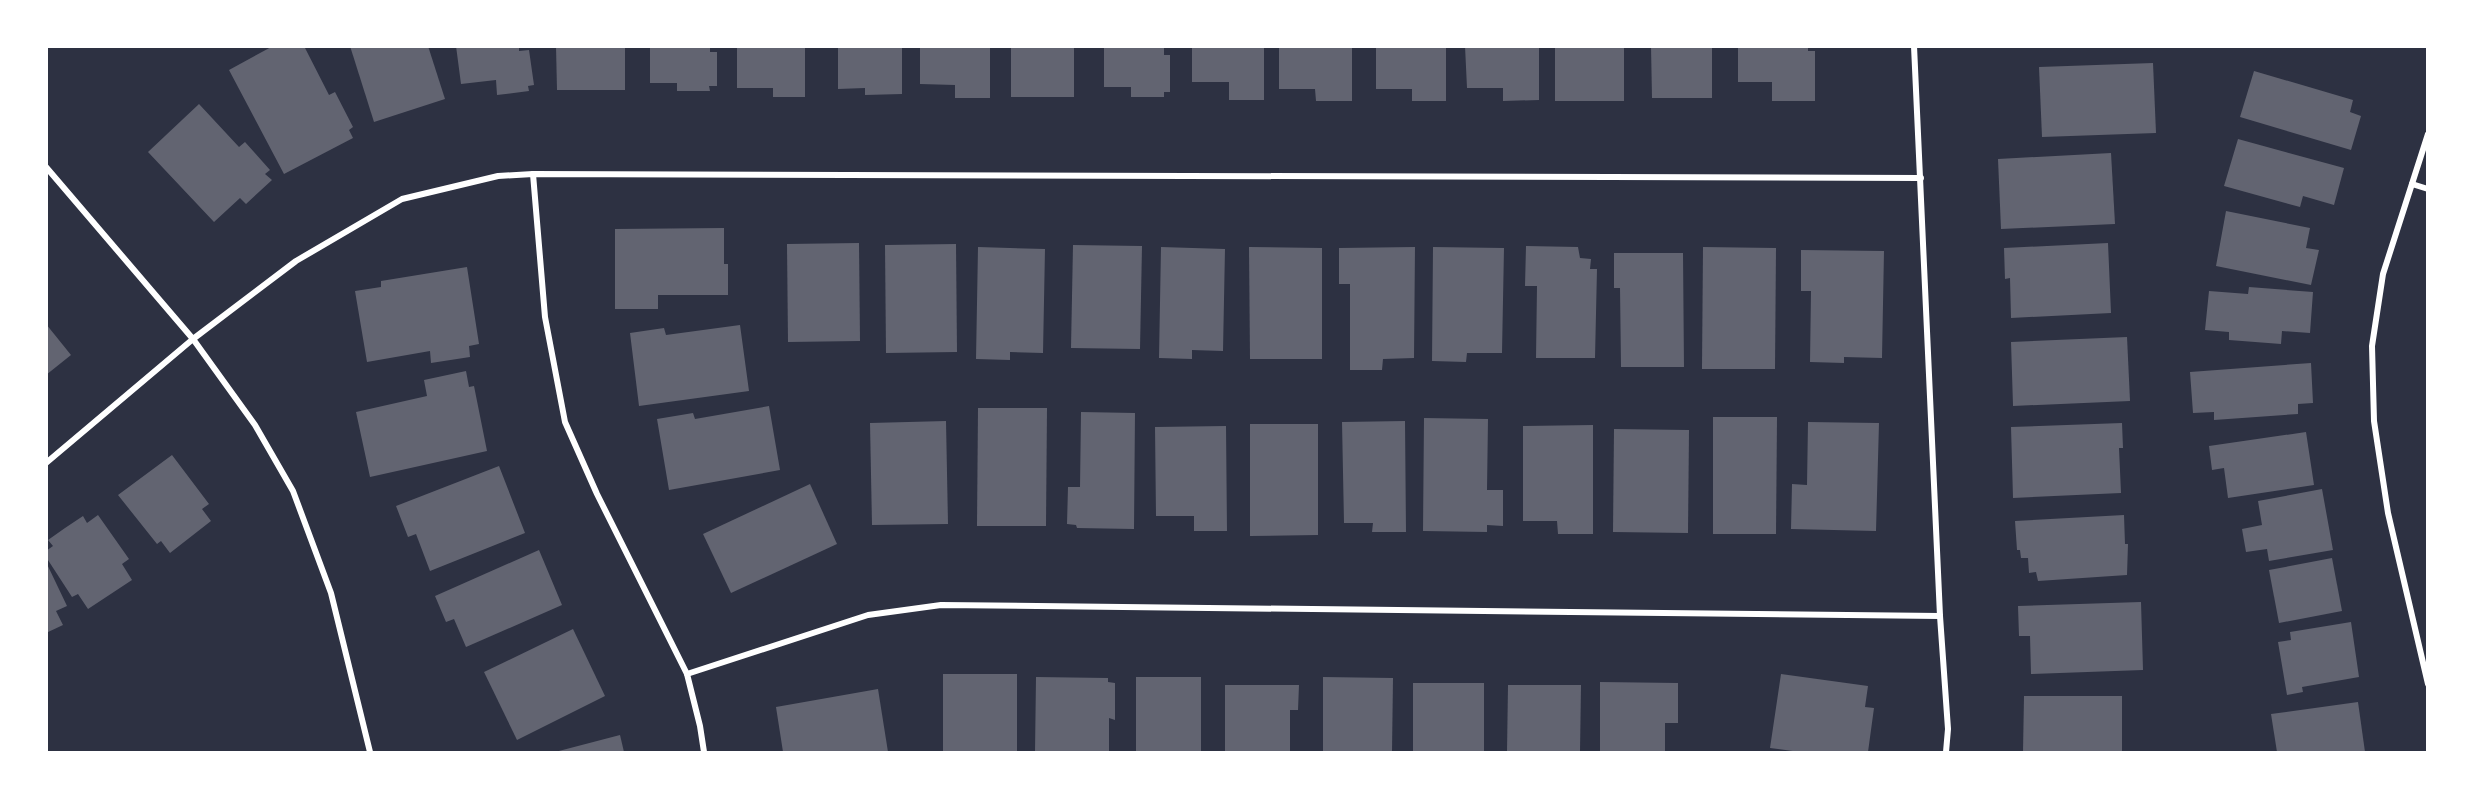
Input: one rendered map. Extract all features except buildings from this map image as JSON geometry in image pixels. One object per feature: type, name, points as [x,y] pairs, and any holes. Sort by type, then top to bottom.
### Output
[{"type":"street","points":[[1914,46],[1940,616],[1948,729],[1946,753]]},
{"type":"street","points":[[2427,134],[2383,274],[2372,346],[2374,421],[2388,513],[2427,684]]},
{"type":"street","points":[[46,167],[193,339],[255,425],[293,491],[331,593],[370,753]]},
{"type":"street","points":[[46,463],[193,339],[296,261],[402,199],[498,176],[533,174],[1921,178]]},
{"type":"street","points":[[533,174],[545,317],[565,422],[602,504],[687,674],[704,753]]},
{"type":"street","points":[[2412,184],[2427,189]]},
{"type":"street","points":[[687,674],[868,615],[940,605],[1940,616]]}]
